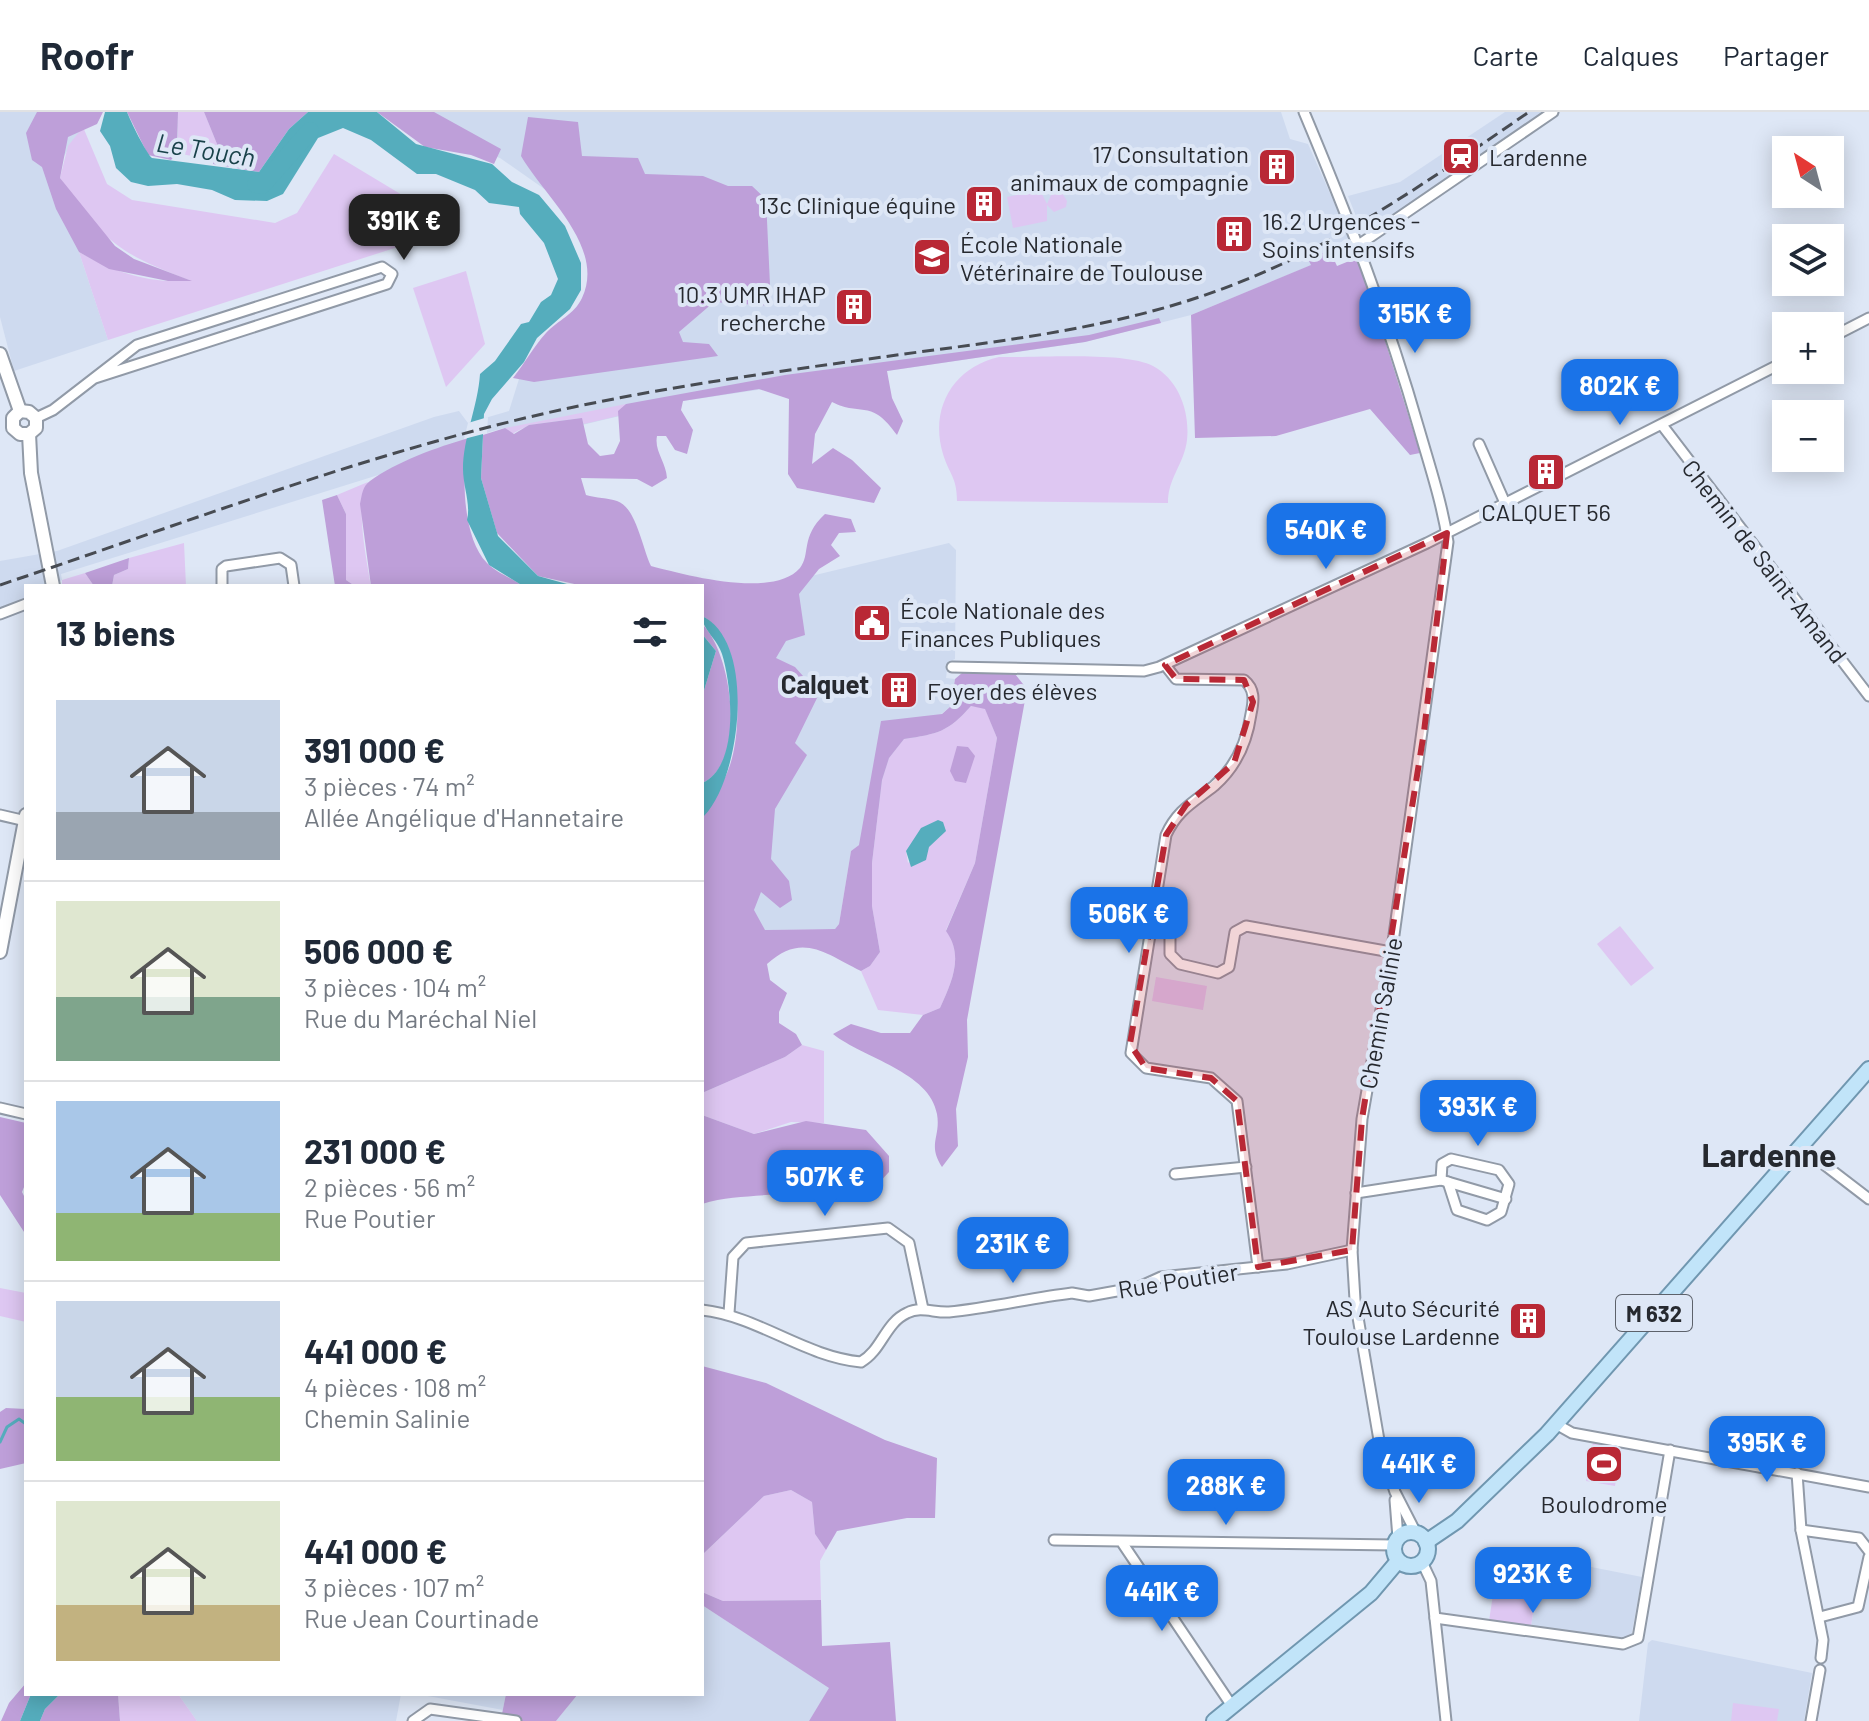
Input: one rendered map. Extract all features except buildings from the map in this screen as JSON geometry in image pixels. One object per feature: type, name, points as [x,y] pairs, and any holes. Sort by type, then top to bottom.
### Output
[{"type":"main road","name":"M 632","points":[[1421,1538],[1457,1521],[1556,1424],[1869,1069]]},
{"type":"main road","points":[[1214,1721],[1371,1593],[1398,1561],[1396,1542],[1421,1538],[1427,1553],[1422,1562],[1410,1566],[1398,1561]]},
{"type":"street","name":"Chemin Salinie","points":[[1304,112],[1360,244],[1395,343],[1440,496],[1447,533],[1443,597],[1391,952],[1362,1119],[1352,1250],[1363,1351],[1380,1446],[1395,1492],[1421,1538]]},
{"type":"street","points":[[1360,244],[1553,112]]},
{"type":"street","points":[[36,418],[137,345],[382,267],[392,274],[387,284],[95,378]]},
{"type":"street","points":[[227,317],[232,334]]},
{"type":"street","points":[[1844,331],[1869,318]]},
{"type":"street","points":[[0,354],[20,411]]},
{"type":"street","points":[[952,667],[1144,671],[1165,665],[1447,533],[1772,368]]},
{"type":"street","points":[[20,411],[29,412],[36,418],[36,428],[29,434],[6,430],[20,411]]},
{"type":"street","name":"Chemin de Saint-Amand","points":[[1662,425],[1869,696]]},
{"type":"street","points":[[29,434],[31,473],[53,584]]},
{"type":"street","points":[[1479,444],[1505,503]]},
{"type":"street","points":[[222,584],[222,569],[226,566],[280,558],[291,565],[294,584]]},
{"type":"street","points":[[0,614],[24,605]]},
{"type":"street","points":[[1165,665],[1176,679],[1244,680],[1251,687],[1253,702],[1245,740],[1234,763],[1213,787],[1186,805],[1166,835],[1131,1053],[1146,1068],[1211,1078],[1225,1087],[1237,1101],[1258,1267]]},
{"type":"street","points":[[0,815],[24,819]]},
{"type":"street","points":[[0,952],[24,829]]},
{"type":"street","points":[[1170,926],[1167,943],[1170,954],[1180,964],[1218,973],[1229,967],[1235,932],[1246,926],[1391,952]]},
{"type":"street","points":[[0,1108],[24,1114]]},
{"type":"street","points":[[1800,1146],[1869,1199]]},
{"type":"street","points":[[1451,1159],[1499,1170],[1508,1179],[1506,1199],[1501,1212],[1492,1218],[1463,1214],[1454,1207],[1444,1181],[1442,1164],[1451,1159]]},
{"type":"street","points":[[1175,1174],[1246,1167]]},
{"type":"street","points":[[1356,1193],[1444,1181],[1506,1199]]},
{"type":"street","points":[[704,1310],[729,1313],[839,1360],[861,1362],[878,1349],[893,1323],[906,1314],[923,1309],[909,1243],[888,1228],[746,1243],[733,1257],[729,1313]]},
{"type":"street","name":"Rue Poutier","points":[[923,1309],[945,1312],[1072,1293],[1089,1296],[1139,1287],[1161,1277],[1258,1267],[1352,1250]]},
{"type":"street","points":[[1556,1424],[1572,1433],[1869,1487]]},
{"type":"street","points":[[1435,1618],[1632,1643],[1638,1638],[1670,1450]]},
{"type":"street","points":[[1797,1473],[1801,1530],[1823,1640],[1821,1658]]},
{"type":"street","name":"Chemin Salinie","points":[[1395,1492],[1396,1542]]},
{"type":"street","points":[[1801,1530],[1859,1538],[1869,1554],[1858,1607],[1820,1617]]},
{"type":"street","points":[[1054,1540],[1123,1544],[1396,1542]]},
{"type":"street","points":[[1123,1544],[1232,1706]]},
{"type":"street","points":[[1422,1562],[1431,1581],[1446,1721]]},
{"type":"street","points":[[1811,1721],[1820,1670]]},
{"type":"street","points":[[413,1721],[430,1709],[516,1721]]},
{"type":"highlighted area","points":[[1447,533],[1424,732],[1362,1119],[1352,1250],[1258,1267],[1237,1101],[1211,1078],[1146,1068],[1130,1044],[1166,835],[1186,805],[1234,763],[1253,702],[1244,680],[1176,679],[1165,665]]},
{"type":"shaded area","points":[[0,112],[81,112],[83,127],[49,179],[79,252],[108,340],[14,371],[0,317]]},
{"type":"shaded area","points":[[37,112],[103,112],[97,124],[68,137],[60,178],[115,246],[134,259],[192,281],[168,281],[109,269],[79,252],[56,209],[42,167],[32,160],[26,133]]},
{"type":"shaded area","points":[[127,112],[178,112],[177,153],[171,160],[148,155]]},
{"type":"shaded area","points":[[178,112],[204,112],[217,144],[213,161],[178,153]]},
{"type":"shaded area","points":[[204,112],[308,112],[289,129],[259,172],[213,164],[217,144]]},
{"type":"shaded area","points":[[377,112],[434,112],[501,149],[494,164],[471,155],[425,147]]},
{"type":"shaded area","name":"École Nationale Vétérinaire de Toulouse","points":[[391,112],[1281,112],[1290,139],[1308,144],[1341,218],[1331,224],[1336,232],[1358,221],[1348,196],[1400,182],[1505,112],[1544,112],[1376,227],[1367,226],[1361,231],[1359,226],[1348,233],[1350,237],[1310,260],[1312,265],[1191,315],[1085,342],[683,401],[565,429],[504,428],[469,438],[404,467],[61,574],[62,580],[57,584],[24,584],[24,600],[0,609],[0,561],[57,551],[434,417],[459,411],[468,423],[509,411],[519,379],[607,335],[580,214],[500,158],[463,146]]},
{"type":"shaded area","points":[[528,117],[578,122],[582,156],[638,158],[645,174],[703,176],[728,186],[752,186],[766,199],[771,306],[714,302],[679,332],[683,342],[709,344],[718,356],[534,382],[513,378],[537,343],[579,304],[587,279],[586,260],[579,241],[521,156]]},
{"type":"shaded area","points":[[83,127],[107,184],[132,200],[275,223],[297,213],[334,154],[457,228],[108,340],[79,252],[132,275],[160,280],[189,280],[144,261],[114,242],[89,217],[60,178],[68,146]]},
{"type":"shaded area","points":[[1040,190],[1047,204],[1052,193],[1062,193],[1067,201],[1066,207],[1054,212],[1047,205],[1047,221],[1013,228],[1007,197]]},
{"type":"shaded area","points":[[1329,249],[1337,266],[1359,257],[1420,453],[1410,455],[1370,409],[1276,436],[1195,438],[1191,315],[1311,265],[1309,261]]},
{"type":"shaded area","points":[[466,271],[485,344],[446,387],[413,288]]},
{"type":"shaded area","points":[[1159,318],[1161,323],[1085,342],[887,371],[892,398],[903,421],[897,435],[873,412],[832,402],[815,434],[812,464],[833,448],[852,460],[881,488],[874,503],[797,488],[788,474],[789,399],[759,389],[683,401],[681,410],[693,430],[687,454],[675,450],[666,436],[657,436],[657,447],[667,478],[652,487],[637,479],[581,478],[586,495],[617,501],[629,511],[651,566],[706,579],[750,583],[787,577],[800,568],[812,530],[825,514],[851,519],[856,532],[839,533],[831,545],[840,556],[819,569],[799,594],[805,635],[786,641],[776,658],[795,667],[819,694],[795,743],[807,755],[775,809],[771,859],[789,881],[792,900],[780,908],[761,892],[754,910],[765,930],[835,929],[839,924],[851,851],[859,845],[881,721],[942,714],[951,706],[955,679],[962,673],[1015,674],[1027,689],[967,1020],[968,1057],[956,1109],[958,1146],[942,1167],[935,1152],[937,1114],[932,1099],[922,1087],[894,1067],[833,1034],[851,1024],[881,1033],[910,1033],[923,1015],[940,1008],[952,978],[955,959],[946,931],[975,863],[997,738],[985,709],[971,706],[942,730],[904,739],[889,758],[882,780],[872,863],[872,906],[880,952],[870,966],[861,971],[825,952],[803,947],[780,954],[767,964],[770,980],[787,993],[779,1012],[779,1023],[796,1034],[802,1045],[785,1057],[704,1092],[704,815],[722,785],[734,749],[737,707],[732,662],[715,627],[704,618],[704,584],[574,584],[538,576],[497,533],[481,478],[483,435],[505,428],[514,434],[529,425],[582,418],[588,444],[600,456],[614,454],[620,441],[618,411],[626,404],[785,375],[1089,335]]},
{"type":"shaded area","points":[[999,357],[1122,358],[1140,361],[1162,372],[1176,388],[1187,419],[1185,449],[1168,503],[957,501],[956,486],[943,454],[940,437],[943,406],[949,392],[969,370]]},
{"type":"shaded area","points":[[626,404],[618,416],[584,424],[581,418],[529,425],[510,435],[505,428]]},
{"type":"shaded area","points":[[469,438],[465,486],[473,538],[487,563],[520,584],[371,584],[360,504],[365,486],[404,461]]},
{"type":"shaded area","points":[[368,482],[364,491],[362,517],[371,584],[352,584],[346,580],[346,514],[337,495]]},
{"type":"shaded area","points":[[337,495],[346,514],[346,580],[352,584],[335,584],[322,500]]},
{"type":"shaded area","points":[[184,543],[186,584],[112,584],[114,575],[128,569],[129,558]]},
{"type":"shaded area","points":[[949,543],[956,550],[955,659],[948,662],[946,678],[955,679],[951,706],[940,715],[929,717],[859,845],[851,851],[839,924],[835,929],[753,930],[727,596]]},
{"type":"shaded area","points":[[129,558],[128,569],[114,575],[112,584],[93,584],[85,573]]},
{"type":"shaded area","points":[[85,573],[93,584],[62,584],[62,580]]},
{"type":"shaded area","points":[[704,627],[721,658],[727,682],[730,732],[726,754],[716,772],[704,781],[704,690],[716,651],[704,636]]},
{"type":"shaded area","points":[[971,706],[985,708],[997,738],[975,863],[946,930],[954,949],[952,978],[940,1008],[923,1015],[878,1010],[861,971],[870,966],[880,952],[872,906],[872,863],[882,780],[889,758],[904,739],[942,730]],"holes":[[[941,836],[908,863],[906,851]]]},
{"type":"shaded area","points":[[957,746],[968,747],[975,756],[966,783],[955,781],[950,771]]},
{"type":"shaded area","points":[[1620,926],[1654,968],[1631,986],[1597,944]]},
{"type":"shaded area","points":[[1156,977],[1207,986],[1203,1010],[1152,1001]]},
{"type":"shaded area","points":[[802,1045],[824,1051],[824,1123],[791,1122],[754,1134],[704,1116],[704,1092],[785,1057]]},
{"type":"shaded area","points":[[704,1116],[754,1134],[806,1121],[866,1130],[889,1156],[889,1172],[874,1188],[813,1190],[704,1203]]},
{"type":"shaded area","points":[[0,1117],[24,1123],[24,1232],[0,1195]]},
{"type":"shaded area","points":[[0,1288],[24,1293],[24,1322],[0,1316]]},
{"type":"shaded area","points":[[704,1367],[766,1383],[885,1440],[937,1458],[935,1518],[907,1518],[837,1531],[826,1550],[815,1534],[812,1502],[791,1490],[764,1496],[704,1553]]},
{"type":"shaded area","points":[[6,1408],[24,1409],[24,1463],[0,1469],[0,1412]]},
{"type":"shaded area","name":"Boulodrome","points":[[1593,1442],[1621,1446],[1615,1486],[1586,1481]]},
{"type":"shaded area","points":[[791,1490],[812,1502],[815,1534],[826,1550],[820,1561],[821,1600],[723,1601],[704,1593],[704,1553],[764,1496]]},
{"type":"shaded area","points":[[1519,1547],[1528,1555],[1542,1558],[1531,1626],[1489,1621],[1497,1568]]},
{"type":"shaded area","points":[[1542,1558],[1565,1567],[1576,1564],[1642,1577],[1631,1637],[1622,1640],[1531,1626]]},
{"type":"shaded area","points":[[704,1593],[723,1601],[821,1600],[822,1646],[890,1642],[896,1721],[809,1721],[829,1688],[704,1606]]},
{"type":"shaded area","points":[[704,1606],[830,1688],[809,1721],[556,1721],[576,1696],[704,1696]]},
{"type":"shaded area","points":[[1652,1640],[1812,1673],[1804,1721],[1639,1721],[1648,1643]]},
{"type":"shaded area","points":[[24,1685],[24,1696],[30,1696],[20,1721],[1,1721],[9,1703]]},
{"type":"shaded area","points":[[58,1696],[118,1696],[120,1721],[40,1721],[45,1709]]},
{"type":"shaded area","points":[[118,1696],[179,1696],[197,1721],[120,1721]]},
{"type":"shaded area","points":[[179,1696],[401,1696],[396,1721],[197,1721]]},
{"type":"shaded area","points":[[428,1696],[506,1696],[503,1710]]},
{"type":"shaded area","points":[[506,1696],[576,1696],[556,1721],[501,1719]]},
{"type":"shaded area","points":[[1733,1703],[1779,1709],[1777,1721],[1731,1721]]},
{"type":"water","points":[[105,112],[127,112],[152,158],[259,172],[289,129],[308,112],[377,112],[416,144],[492,164],[512,182],[539,195],[565,226],[581,263],[581,290],[570,309],[537,338],[524,362],[492,399],[484,414],[481,478],[498,536],[538,576],[567,584],[520,584],[489,565],[467,520],[464,457],[480,374],[495,361],[521,324],[529,322],[541,302],[551,295],[558,279],[544,243],[520,214],[519,207],[489,203],[475,190],[436,174],[417,174],[371,140],[343,128],[318,138],[283,194],[267,201],[235,200],[212,190],[177,184],[148,186],[131,182],[116,168],[110,146],[100,131]],"holes":[[[292,147],[291,163],[284,172],[275,173],[275,160]]]},
{"type":"water","points":[[704,618],[719,630],[731,653],[737,681],[738,712],[727,772],[717,798],[704,816],[704,782],[723,761],[730,724],[726,668],[722,654]]},
{"type":"water","points":[[704,636],[716,651],[704,690]]},
{"type":"water","points":[[938,820],[943,822],[946,831],[929,847],[926,860],[911,867],[906,851],[921,828]]},
{"type":"water","points":[[30,1696],[58,1696],[45,1709],[40,1721],[20,1721]]},
{"type":"pier","points":[[488,417],[487,433],[464,439],[468,423]]},
{"type":"waterway","name":"Le Touch","points":[[256,184],[262,185],[310,131]]},
{"type":"waterway","points":[[0,1442],[7,1427],[19,1419],[24,1423]]},
{"type":"railway","points":[[0,585],[285,488],[501,424],[702,383],[1079,328],[1197,298],[1313,249],[1387,207],[1529,112]]},
{"type":"place","name":"Lardenne","points":[[1461,156]]},
{"type":"place","name":"17 Consultation animaux de compagnie","points":[[1277,167]]},
{"type":"place","name":"13c Clinique équine","points":[[984,204]]},
{"type":"place","name":"16.2 Urgences - Soins intensifs","points":[[1234,234]]},
{"type":"place","name":"École Nationale Vétérinaire de Toulouse","points":[[932,257]]},
{"type":"place","name":"10.3 UMR IHAP recherche","points":[[854,307]]},
{"type":"place","name":"CALQUET 56","points":[[1546,472]]},
{"type":"place","name":"École Nationale des Finances Publiques","points":[[872,623]]},
{"type":"place","name":"Foyer des élèves","points":[[899,690]]},
{"type":"place","name":"AS Auto Sécurité Toulouse Lardenne","points":[[1528,1321]]},
{"type":"place","name":"Boulodrome","points":[[1604,1464]]},
{"type":"district","name":"Calquet","points":[[825,683]]},
{"type":"district","name":"Lardenne","points":[[1769,1154]]}]
